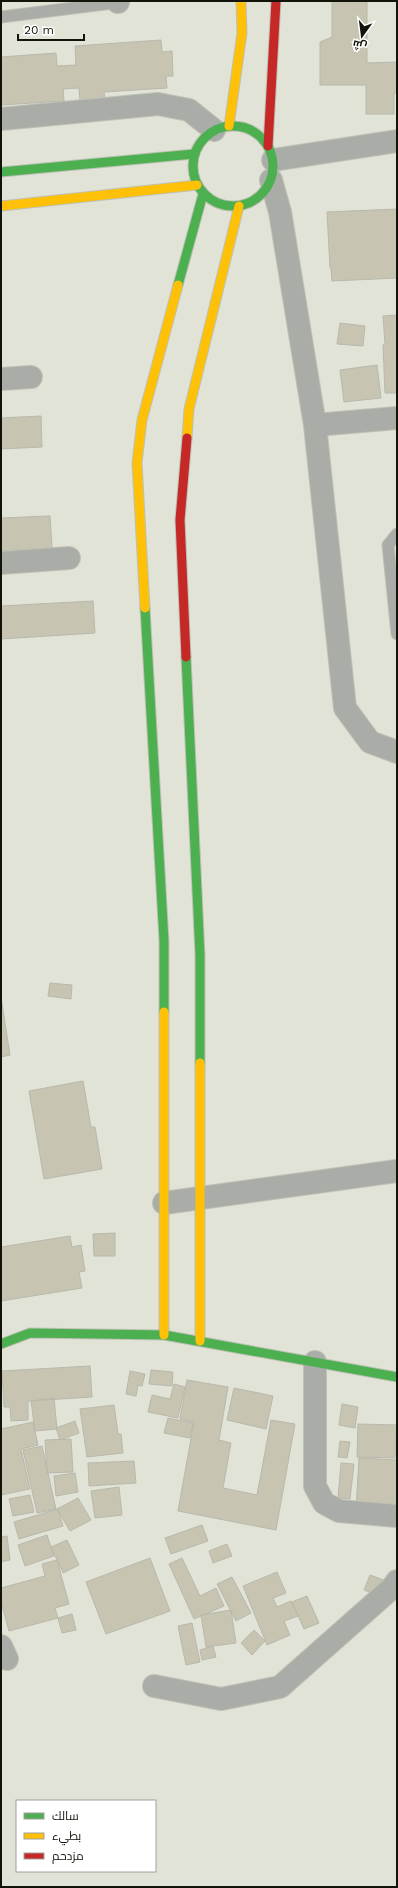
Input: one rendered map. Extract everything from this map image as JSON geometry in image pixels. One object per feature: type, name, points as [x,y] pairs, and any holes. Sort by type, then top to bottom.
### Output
[{"type":"street","points":[[222,128],[242,33],[241,1]]},
{"type":"street","points":[[276,1],[271,162],[315,424],[345,708],[370,742],[397,752]]},
{"type":"street","points":[[1,119],[158,104],[189,110],[222,128]]},
{"type":"street","points":[[244,127],[258,134],[271,162],[259,198],[239,206],[220,204],[203,194],[193,175],[192,165],[194,154],[199,144],[206,136],[222,128],[244,127]]},
{"type":"street","points":[[271,162],[397,141]]},
{"type":"street","points":[[1,172],[194,154]]},
{"type":"street","points":[[1,206],[197,185]]},
{"type":"street","points":[[164,1335],[164,941],[137,464],[142,420],[203,194]]},
{"type":"street","points":[[200,1341],[200,955],[180,520],[189,409],[239,206]]},
{"type":"street","points":[[1,379],[32,377]]},
{"type":"street","points":[[315,424],[397,418]]},
{"type":"street","points":[[1,563],[69,558]]},
{"type":"street","points":[[164,1203],[397,1171]]},
{"type":"street","points":[[1,1344],[30,1333],[164,1335],[397,1377]]},
{"type":"street","points":[[315,1362],[315,1486],[324,1504],[339,1511],[397,1516]]},
{"type":"street","points":[[154,1686],[221,1699],[280,1687],[393,1587],[397,1581]]},
{"type":"lane","points":[[1,17],[120,1]]},
{"type":"lane","points":[[397,534],[388,545],[397,634]]},
{"type":"building","points":[[332,1],[367,1],[367,63],[397,62],[397,93],[394,93],[394,114],[366,114],[366,85],[320,85],[320,42],[332,37]]},
{"type":"building","points":[[161,40],[162,52],[172,51],[173,76],[166,76],[167,88],[104,92],[105,100],[80,101],[79,88],[63,89],[64,101],[1,105],[1,57],[56,53],[57,66],[76,65],[75,46]]},
{"type":"building","points":[[397,209],[397,278],[332,281],[327,212]]},
{"type":"building","points":[[397,315],[397,393],[385,393],[383,345],[385,344],[383,316]]},
{"type":"building","points":[[340,323],[365,326],[363,346],[337,344]]},
{"type":"building","points":[[377,365],[381,398],[344,402],[340,370]]},
{"type":"building","points":[[41,416],[42,447],[1,449],[1,418]]},
{"type":"building","points":[[50,516],[52,548],[1,551],[1,518]]},
{"type":"building","points":[[93,601],[95,633],[1,639],[1,606]]},
{"type":"building","points":[[50,983],[72,985],[71,999],[48,996]]},
{"type":"building","points":[[1,997],[10,1055],[1,1057]]},
{"type":"building","points":[[83,1081],[91,1127],[95,1127],[102,1169],[44,1179],[29,1091]]},
{"type":"building","points":[[115,1233],[115,1256],[94,1256],[93,1234]]},
{"type":"building","points":[[70,1236],[72,1247],[81,1245],[85,1271],[79,1272],[82,1288],[1,1301],[1,1247]]},
{"type":"building","points":[[90,1366],[92,1397],[28,1401],[28,1420],[11,1421],[10,1407],[4,1407],[2,1371]]},
{"type":"building","points":[[151,1370],[173,1372],[172,1386],[149,1384]]},
{"type":"building","points":[[130,1371],[145,1374],[142,1386],[138,1385],[136,1396],[126,1394]]},
{"type":"building","points":[[187,1380],[228,1387],[219,1440],[231,1443],[223,1488],[257,1495],[271,1420],[295,1424],[276,1530],[178,1511],[194,1422],[180,1419]]},
{"type":"building","points":[[174,1384],[185,1387],[178,1418],[148,1412],[152,1395],[170,1399]]},
{"type":"building","points":[[234,1388],[273,1396],[266,1429],[227,1420]]},
{"type":"building","points":[[54,1398],[57,1429],[35,1431],[31,1401]]},
{"type":"building","points":[[342,1404],[358,1407],[355,1428],[339,1425]]},
{"type":"building","points":[[114,1405],[118,1434],[121,1434],[123,1453],[87,1457],[80,1409]]},
{"type":"building","points":[[168,1418],[193,1423],[190,1438],[164,1433]]},
{"type":"building","points":[[75,1421],[79,1433],[60,1440],[56,1428]]},
{"type":"building","points":[[33,1422],[38,1445],[21,1449],[30,1489],[1,1495],[1,1429]]},
{"type":"building","points":[[358,1424],[397,1425],[395,1458],[357,1457]]},
{"type":"building","points":[[71,1439],[73,1472],[47,1473],[45,1440]]},
{"type":"building","points":[[340,1441],[350,1442],[347,1458],[338,1457]]},
{"type":"building","points":[[42,1446],[56,1509],[37,1513],[23,1450]]},
{"type":"building","points":[[359,1458],[397,1460],[397,1510],[356,1510]]},
{"type":"building","points":[[134,1461],[136,1483],[89,1486],[88,1463]]},
{"type":"building","points":[[341,1463],[354,1464],[350,1499],[338,1498]]},
{"type":"building","points":[[75,1473],[78,1492],[56,1496],[54,1476]]},
{"type":"building","points":[[119,1487],[122,1515],[95,1518],[91,1491]]},
{"type":"building","points":[[30,1495],[34,1512],[13,1516],[9,1499]]},
{"type":"building","points":[[78,1498],[91,1520],[70,1531],[57,1509]]},
{"type":"building","points":[[58,1509],[63,1526],[19,1539],[14,1522]]},
{"type":"building","points":[[202,1525],[208,1541],[171,1554],[165,1538]]},
{"type":"building","points":[[47,1535],[54,1556],[25,1566],[18,1545]]},
{"type":"building","points":[[7,1536],[10,1560],[1,1562],[1,1537]]},
{"type":"building","points":[[67,1540],[79,1565],[63,1573],[51,1547]]},
{"type":"building","points":[[227,1544],[232,1556],[213,1563],[209,1551]]},
{"type":"building","points":[[150,1558],[170,1611],[106,1634],[86,1582]]},
{"type":"building","points":[[182,1558],[200,1596],[216,1588],[224,1606],[194,1619],[169,1564]]},
{"type":"building","points":[[57,1560],[69,1604],[55,1608],[58,1618],[9,1631],[1,1602],[1,1588],[45,1576],[42,1564]]},
{"type":"building","points":[[277,1572],[286,1593],[273,1598],[277,1607],[291,1601],[298,1616],[284,1621],[290,1635],[267,1645],[243,1586]]},
{"type":"building","points":[[370,1575],[386,1581],[380,1596],[364,1590]]},
{"type":"building","points":[[232,1577],[251,1613],[236,1621],[217,1584]]},
{"type":"building","points":[[307,1596],[319,1623],[304,1629],[292,1602]]},
{"type":"building","points":[[231,1610],[236,1643],[206,1647],[201,1615]]},
{"type":"building","points":[[72,1614],[76,1630],[62,1633],[58,1618]]},
{"type":"building","points":[[192,1623],[200,1662],[186,1665],[178,1626]]},
{"type":"building","points":[[254,1630],[265,1641],[252,1655],[241,1643]]},
{"type":"building","points":[[213,1646],[216,1657],[202,1660],[200,1650]]},
{"type":"traffic: fast","points":[[233,126],[248,129],[261,138],[270,151],[273,166],[270,181],[261,194],[248,203],[233,206],[218,203],[205,194],[196,181],[193,166],[196,151],[205,138],[218,129],[233,126]]},
{"type":"traffic: fast","points":[[1,172],[194,154]]},
{"type":"traffic: fast","points":[[178,285],[203,194]]},
{"type":"traffic: fast","points":[[145,608],[164,941],[164,1012]]},
{"type":"traffic: fast","points":[[186,657],[200,955],[200,1063]]},
{"type":"traffic: fast","points":[[1,1344],[30,1333],[164,1335],[397,1377]]},
{"type":"traffic: slow","points":[[229,126],[242,33],[241,1]]},
{"type":"traffic: slow","points":[[1,206],[197,185]]},
{"type":"traffic: slow","points":[[187,438],[189,409],[239,206]]},
{"type":"traffic: slow","points":[[145,608],[137,463],[142,420],[178,285]]},
{"type":"traffic: slow","points":[[164,1012],[164,1335]]},
{"type":"traffic: slow","points":[[200,1063],[200,1341]]},
{"type":"traffic: jam","points":[[268,146],[276,1]]},
{"type":"traffic: jam","points":[[186,657],[180,520],[187,438]]}]
